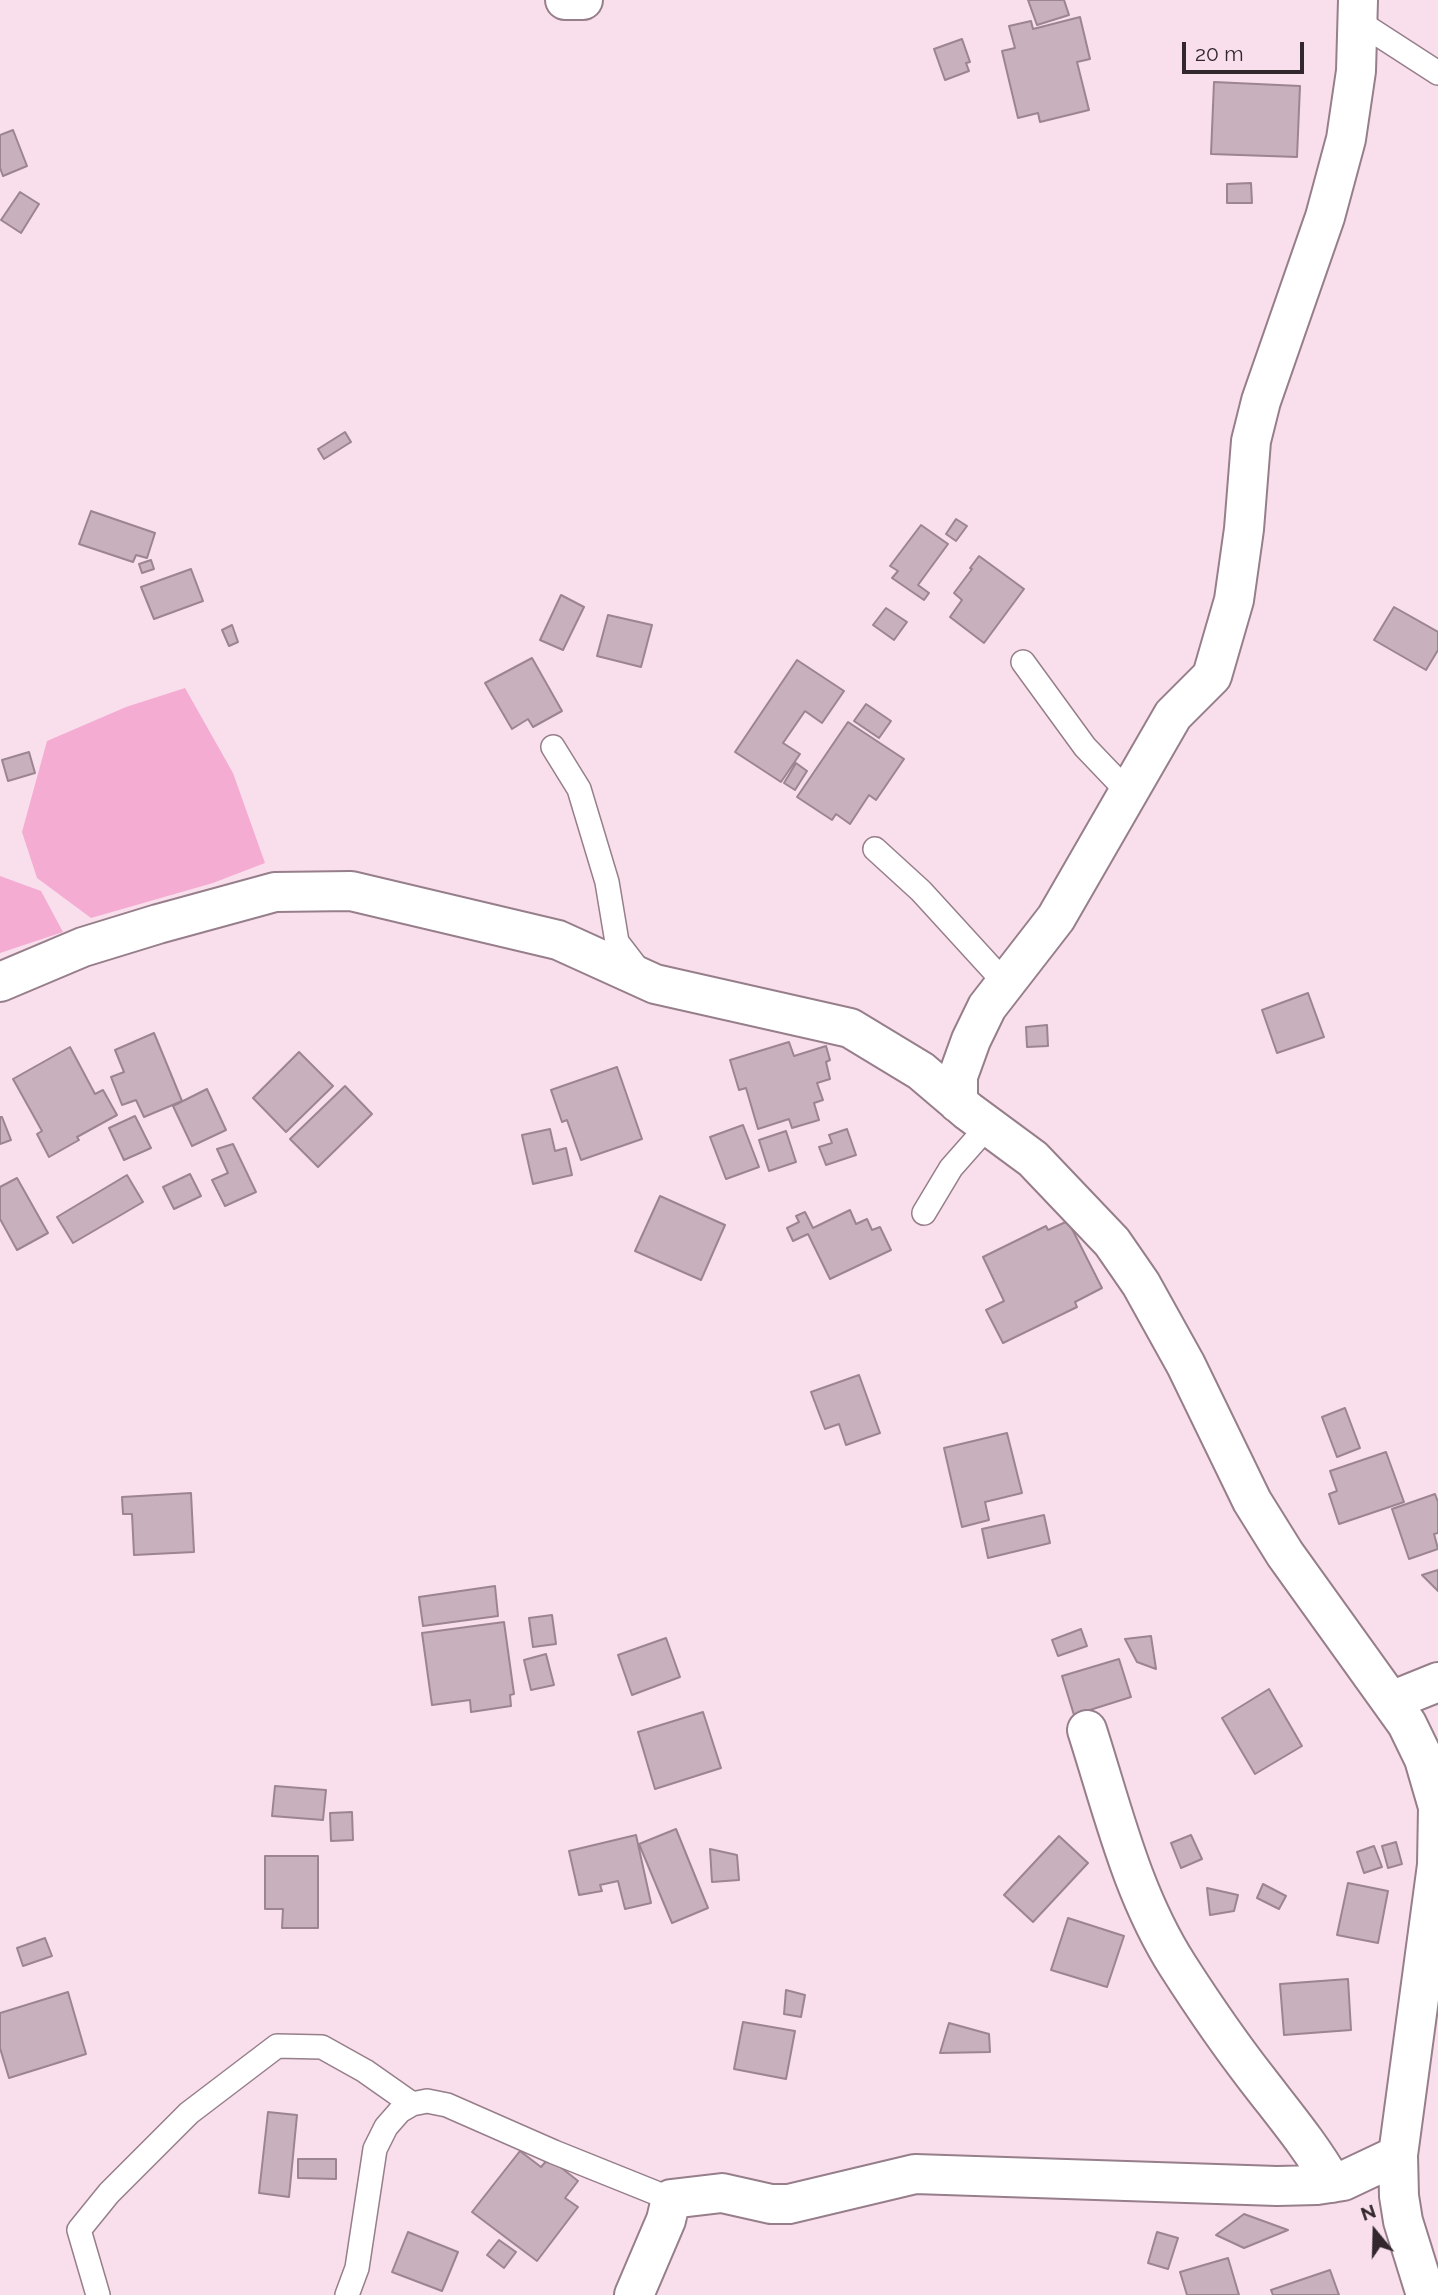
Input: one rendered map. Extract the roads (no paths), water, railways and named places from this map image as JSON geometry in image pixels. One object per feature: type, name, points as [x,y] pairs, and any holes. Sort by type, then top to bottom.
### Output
[{"type":"street","points":[[565,0],[583,0]]},
{"type":"street","points":[[973,1114],[958,1076],[987,1007],[1056,918],[1173,716],[1212,676],[1234,600],[1244,529],[1251,441],[1261,401],[1325,218],[1346,139],[1356,71],[1357,10]]},
{"type":"street","points":[[0,982],[83,947],[275,892],[351,891],[558,940],[655,984],[850,1028],[922,1071],[1033,1159],[1112,1242],[1141,1284],[1186,1365],[1252,1501],[1285,1554],[1407,1724],[1424,1759],[1438,1807],[1437,1865],[1398,2155],[1399,2196],[1403,2221],[1426,2295]]},
{"type":"street","points":[[1391,1701],[1438,1682]]},
{"type":"street","points":[[1087,1730],[1145,1909],[1177,1965],[1221,2032],[1313,2153],[1332,2183]]},
{"type":"street","points":[[634,2295],[666,2220],[671,2199],[722,2193],[771,2204],[789,2204],[915,2174],[1277,2186],[1332,2183],[1343,2181],[1398,2155]]},
{"type":"lane","points":[[1357,10],[1438,73]]},
{"type":"lane","points":[[1023,662],[1085,747],[1128,792]]},
{"type":"lane","points":[[553,747],[579,789],[607,882],[617,942],[646,980]]},
{"type":"lane","points":[[875,849],[921,891],[1006,984]]},
{"type":"lane","points":[[924,1213],[951,1168],[973,1114]]},
{"type":"lane","points":[[98,2295],[79,2230],[109,2193],[190,2113],[277,2046],[322,2047],[365,2071],[412,2104]]},
{"type":"lane","points":[[347,2295],[357,2268],[375,2149],[386,2127],[400,2110],[412,2104],[427,2101],[447,2105],[671,2199]]}]
